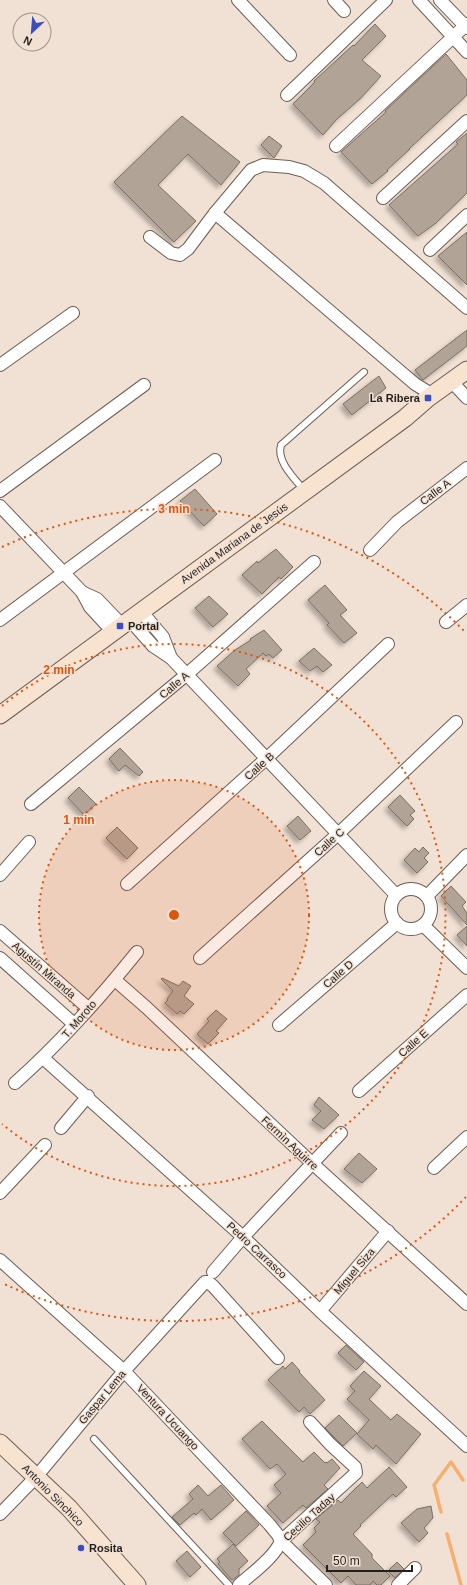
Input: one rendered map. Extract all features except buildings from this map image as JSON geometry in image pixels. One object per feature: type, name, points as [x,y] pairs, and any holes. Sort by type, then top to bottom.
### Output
[{"type":"street","points":[[238,0],[290,55]]},
{"type":"street","points":[[334,0],[344,11]]},
{"type":"street","points":[[287,95],[386,0]]},
{"type":"street","points":[[419,0],[467,52]]},
{"type":"street","points":[[336,146],[466,26],[440,0]]},
{"type":"street","points":[[383,198],[467,121]]},
{"type":"street","points":[[150,237],[171,254],[180,255],[188,249],[215,213],[251,170],[263,166],[289,167],[304,171],[324,183],[467,308]]},
{"type":"street","points":[[215,213],[409,378],[433,395]]},
{"type":"street","points":[[430,250],[467,215]]},
{"type":"street","points":[[0,365],[73,313]]},
{"type":"street","points":[[461,378],[467,398]]},
{"type":"street","name":"Avenida Mariana de Jesús","points":[[0,715],[304,491],[406,418],[433,395],[461,378]]},
{"type":"street","points":[[0,491],[144,385]]},
{"type":"street","points":[[0,620],[215,460]]},
{"type":"street","name":"Calle A","points":[[370,550],[397,522],[467,468]]},
{"type":"street","points":[[0,506],[94,603],[127,622],[153,646],[171,658],[396,895]]},
{"type":"street","name":"Calle A","points":[[31,804],[186,675],[314,562]]},
{"type":"street","points":[[446,622],[467,606]]},
{"type":"street","name":"Calle B","points":[[127,884],[267,758],[388,644]]},
{"type":"street","name":"Calle C","points":[[200,958],[338,834],[456,722]]},
{"type":"street","points":[[0,875],[29,842]]},
{"type":"street","points":[[427,896],[467,855]]},
{"type":"street","points":[[412,888],[420,890],[427,896],[432,908],[431,914],[424,925],[413,929],[401,926],[393,918],[391,906],[396,895],[403,890],[412,888]]},
{"type":"street","name":"Calle D","points":[[279,1025],[397,923]]},
{"type":"street","points":[[424,925],[467,968]]},
{"type":"street","name":"Agustín Miranda","points":[[0,931],[88,1008]]},
{"type":"street","name":"T. Moroto","points":[[15,1083],[43,1058],[114,980],[137,952]]},
{"type":"street","name":"Agustín Miranda","points":[[0,958],[74,1024]]},
{"type":"street","name":"Fermìn Aguirre","points":[[114,980],[153,1013],[312,1163],[467,1304]]},
{"type":"street","name":"Calle E","points":[[359,1091],[467,995]]},
{"type":"street","name":"Pedro Carrasco","points":[[43,1058],[88,1096],[243,1237],[320,1311],[467,1446]]},
{"type":"street","points":[[61,1128],[88,1096]]},
{"type":"street","name":"Gaspar Lema","points":[[0,1514],[36,1476],[124,1371],[243,1237],[341,1133]]},
{"type":"street","points":[[434,1168],[467,1137]]},
{"type":"street","points":[[0,1193],[45,1145]]},
{"type":"street","name":"Miguel Siza","points":[[320,1311],[388,1231]]},
{"type":"street","name":"Ventura Ucuango","points":[[0,1260],[124,1371],[269,1524],[281,1541],[326,1585]]},
{"type":"street","points":[[209,1277],[208,1282],[278,1358]]},
{"type":"street","name":"Cecilio Taday","points":[[239,1585],[278,1548],[281,1541],[354,1475],[356,1469],[310,1422]]},
{"type":"street","name":"Antonio Sinchico","points":[[0,1443],[69,1508],[137,1585]]},
{"type":"street","points":[[398,1585],[415,1568]]},
{"type":"lane","points":[[304,491],[281,459],[279,450],[280,444],[364,372]]},
{"type":"lane","points":[[94,1439],[229,1585]]},
{"type":"waterway","points":[[441,1512],[434,1485],[451,1462],[463,1480]]},
{"type":"waterway","points":[[447,1534],[461,1585]]},
{"type":"place","name":"La Ribera","points":[[428,398]]},
{"type":"place","name":"Portal","points":[[120,626]]},
{"type":"place","name":"Rosita","points":[[81,1548]]}]
